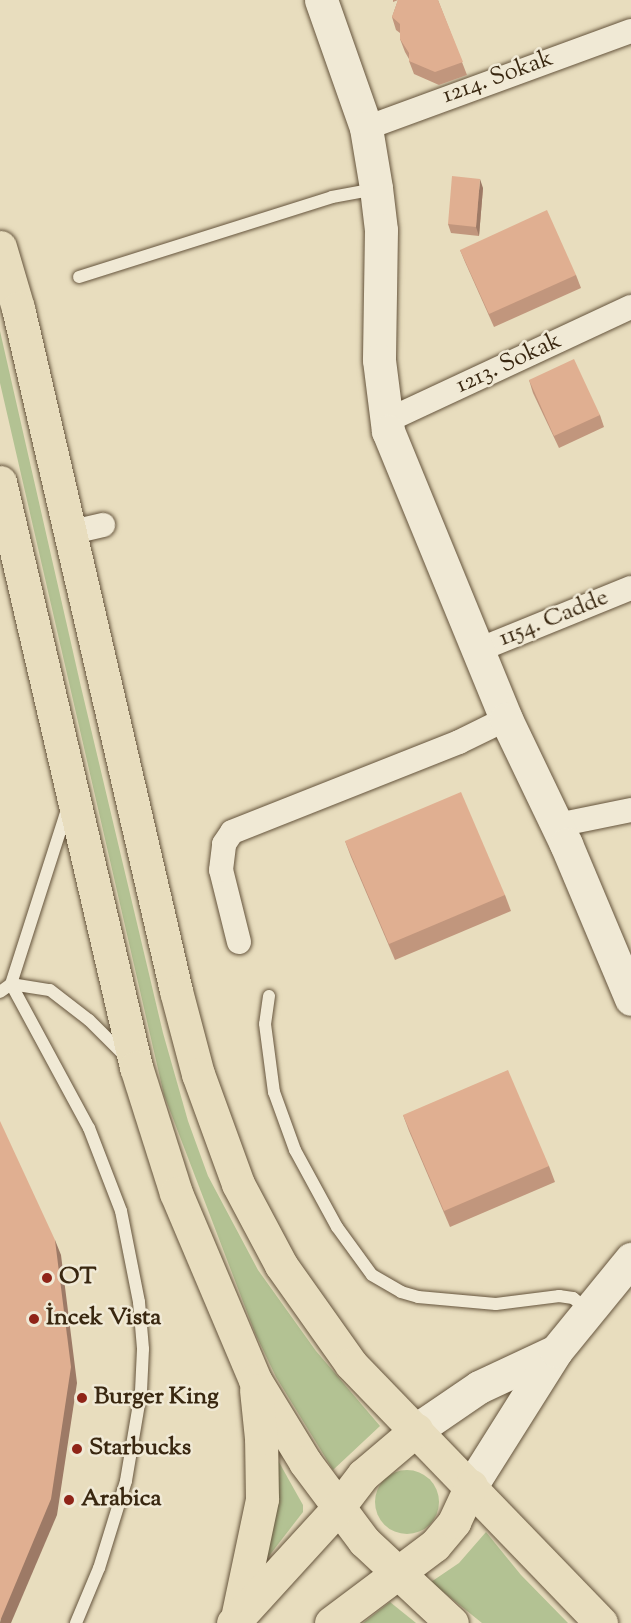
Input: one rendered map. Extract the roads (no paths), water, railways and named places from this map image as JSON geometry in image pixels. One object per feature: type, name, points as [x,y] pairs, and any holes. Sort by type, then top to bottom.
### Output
[{"type":"main road","points":[[321,0],[366,128],[376,188],[381,230],[380,360],[386,421],[506,719],[557,825],[631,999]]},
{"type":"main road","points":[[0,248],[18,308],[68,533],[173,980],[214,1124],[238,1184],[305,1302],[351,1364],[601,1623]]},
{"type":"main road","points":[[0,482],[136,1066],[176,1193],[255,1380],[337,1509],[395,1573],[452,1623]]},
{"type":"main road","points":[[331,1623],[395,1573],[422,1556],[444,1535],[471,1486],[556,1351],[631,1259]]},
{"type":"main road","points":[[234,1622],[337,1509],[378,1460],[416,1430],[479,1387],[556,1351]]},
{"type":"main road","points":[[234,1622],[262,1499],[261,1438],[255,1380]]},
{"type":"street","name":"1214. Sokak","points":[[366,128],[631,31]]},
{"type":"street","name":"1213. Sokak","points":[[386,421],[631,307]]},
{"type":"street","points":[[68,533],[103,525]]},
{"type":"street","name":"1154. Cadde","points":[[478,650],[631,588]]},
{"type":"street","points":[[239,942],[221,870],[224,844],[232,832],[459,742],[506,719]]},
{"type":"street","points":[[557,825],[631,810]]},
{"type":"lane","points":[[79,277],[332,197],[376,188]]},
{"type":"lane","points":[[0,992],[11,984],[72,796]]},
{"type":"lane","points":[[11,984],[33,985],[61,997],[136,1066]]},
{"type":"lane","points":[[11,984],[89,1128],[121,1211],[141,1325],[141,1392],[126,1481],[99,1568],[76,1623]]},
{"type":"lane","points":[[269,996],[265,1023],[274,1092],[292,1140],[337,1227],[372,1275],[393,1288],[418,1297],[496,1304],[559,1296],[573,1298],[589,1311]]},
{"type":"place","name":"OT","points":[[47,1278]]},
{"type":"place","name":"İncek Vista","points":[[34,1319]]},
{"type":"place","name":"Burger King","points":[[82,1398]]},
{"type":"place","name":"Starbucks","points":[[77,1449]]},
{"type":"place","name":"Arabica","points":[[69,1500]]}]
